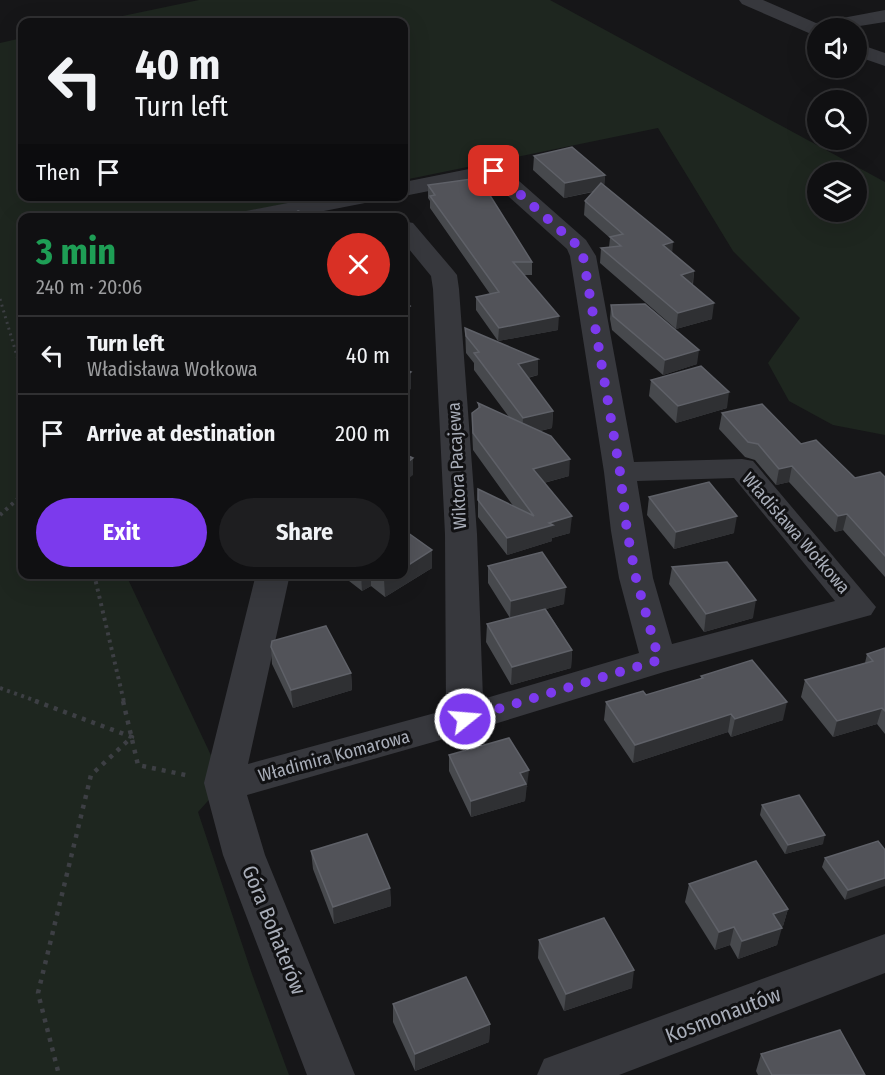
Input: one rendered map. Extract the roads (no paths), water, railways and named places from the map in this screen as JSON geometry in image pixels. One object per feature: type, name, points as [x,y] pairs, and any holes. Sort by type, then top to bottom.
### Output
[{"type":"street","points":[[748,0],[807,25]]},
{"type":"street","points":[[867,19],[885,16]]},
{"type":"street","points":[[867,53],[885,60]]},
{"type":"street","points":[[408,188],[494,171],[577,245],[583,256],[620,472],[627,531],[636,578],[659,660]]},
{"type":"street","points":[[273,213],[338,201]]},
{"type":"street","points":[[379,201],[390,213]]},
{"type":"street","name":"Wiktora Pacajewa","points":[[408,233],[444,275],[446,289],[461,534],[465,719]]},
{"type":"street","name":"Władisława Wołkowa","points":[[620,472],[742,468],[859,607]]},
{"type":"street","points":[[224,783],[272,579]]},
{"type":"street","name":"Władimira Komarowa","points":[[224,783],[261,777],[465,719],[659,660],[859,607]]},
{"type":"street","name":"Góra Bohaterów","points":[[224,783],[244,855],[331,1075]]},
{"type":"street","name":"Kosmonautów","points":[[561,1075],[885,953]]}]
